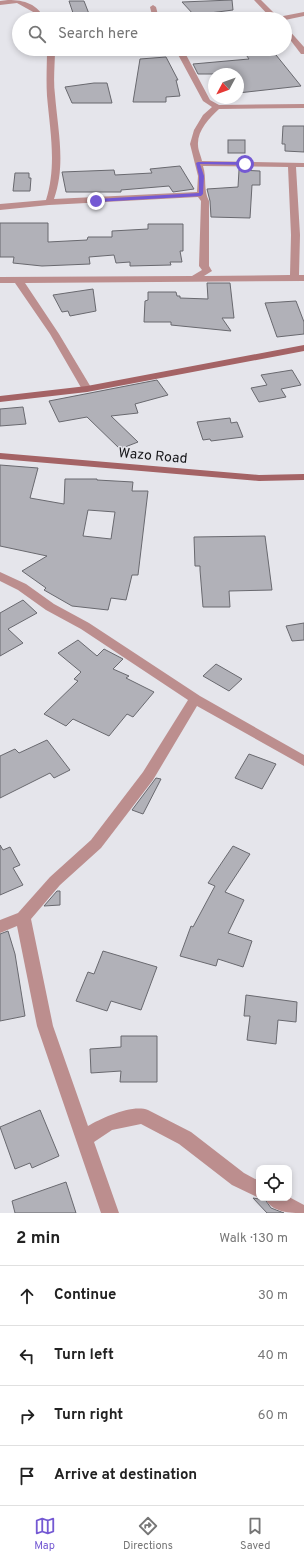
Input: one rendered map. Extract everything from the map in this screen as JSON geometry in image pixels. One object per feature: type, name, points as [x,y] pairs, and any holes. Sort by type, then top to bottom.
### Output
[{"type":"street","points":[[0,3],[17,0],[38,12]]},
{"type":"street","points":[[257,0],[270,12]]},
{"type":"street","points":[[153,6],[154,12]]},
{"type":"street","points":[[292,16],[304,14]]},
{"type":"street","points":[[292,37],[304,52]]},
{"type":"street","points":[[49,202],[57,176],[56,122],[51,94],[51,56]]},
{"type":"street","points":[[183,56],[207,101],[217,107],[304,106]]},
{"type":"street","points":[[194,279],[207,271],[204,266],[205,201],[201,194],[202,176],[194,144],[198,130],[206,118],[217,107]]},
{"type":"street","points":[[198,163],[304,165]]},
{"type":"street","points":[[292,165],[296,261],[294,278]]},
{"type":"street","points":[[0,207],[49,202],[201,194]]},
{"type":"street","points":[[0,280],[304,278]]},
{"type":"street","points":[[18,280],[54,333],[87,389]]},
{"type":"street","points":[[0,400],[87,389],[304,348]]},
{"type":"street","name":"Wazo Road","points":[[0,456],[259,478],[304,477]]},
{"type":"street","points":[[0,576],[22,587],[50,607],[85,626],[195,699],[304,761]]},
{"type":"street","points":[[0,927],[23,917],[55,881],[96,844],[148,776],[195,699]]},
{"type":"street","points":[[23,917],[45,1026],[110,1213]]},
{"type":"street","points":[[84,1138],[110,1123],[142,1116],[186,1138],[238,1179],[256,1188]]},
{"type":"street","points":[[280,1201],[302,1213]]},
{"type":"building","points":[[232,0],[233,10],[217,12],[191,12],[182,2]]},
{"type":"building","points":[[69,1],[84,1],[88,12],[73,12]]},
{"type":"building","points":[[247,56],[277,56],[301,86],[244,92],[244,68],[208,68],[208,74],[198,74],[193,64],[249,59]]},
{"type":"building","points":[[166,57],[178,80],[176,80],[180,96],[166,97],[166,102],[133,102],[140,59]]},
{"type":"building","points":[[94,83],[107,83],[112,103],[72,103],[65,87]]},
{"type":"building","points":[[283,126],[304,126],[304,152],[285,151],[285,144],[282,144]]},
{"type":"building","points":[[228,140],[245,140],[245,153],[228,153]]},
{"type":"building","points":[[180,166],[194,189],[173,192],[169,186],[121,190],[121,192],[66,192],[62,172],[114,170],[115,175],[152,173],[150,169]]},
{"type":"building","points":[[239,170],[260,171],[260,185],[252,185],[250,218],[211,217],[210,201],[207,189],[238,187]]},
{"type":"building","points":[[15,173],[29,173],[29,178],[31,178],[30,191],[13,191]]},
{"type":"building","points":[[0,223],[48,223],[48,242],[87,240],[88,237],[112,237],[112,231],[148,229],[148,224],[183,224],[183,251],[180,251],[182,262],[170,262],[171,265],[130,266],[130,262],[116,263],[114,255],[89,257],[90,264],[42,266],[13,263],[14,257],[0,257]]},
{"type":"building","points":[[207,283],[230,283],[234,318],[222,318],[231,331],[171,325],[171,322],[144,322],[145,301],[148,300],[148,292],[176,292],[177,296],[180,296],[180,298],[208,299]]},
{"type":"building","points":[[93,289],[96,311],[70,316],[68,311],[62,312],[53,295]]},
{"type":"building","points":[[296,301],[304,322],[304,334],[277,337],[265,303]]},
{"type":"building","points":[[292,370],[301,385],[281,389],[286,397],[259,402],[251,388],[267,385],[261,375]]},
{"type":"building","points":[[157,380],[168,395],[135,404],[138,413],[111,416],[138,442],[120,449],[87,417],[59,422],[49,401]]},
{"type":"building","points":[[23,407],[26,424],[0,426],[0,409]]},
{"type":"building","points":[[230,418],[231,423],[237,422],[243,437],[211,441],[210,439],[203,440],[197,422]]},
{"type":"building","points":[[0,465],[38,468],[30,498],[64,504],[65,479],[97,479],[133,482],[132,491],[148,491],[138,575],[132,575],[126,600],[111,598],[108,610],[72,606],[44,590],[46,588],[22,571],[47,556],[0,546]],"holes":[[[88,510],[115,512],[111,539],[83,536]]]},
{"type":"building","points":[[265,536],[272,590],[229,591],[230,607],[203,607],[200,566],[195,566],[194,537]]},
{"type":"building","points":[[23,600],[37,613],[8,629],[23,643],[0,656],[0,613]]},
{"type":"building","points":[[304,623],[304,640],[292,641],[286,626]]},
{"type":"building","points":[[78,640],[97,656],[104,649],[123,659],[113,669],[129,676],[126,678],[154,692],[133,717],[127,714],[109,736],[73,719],[66,726],[44,714],[78,681],[74,679],[81,672],[58,653]]},
{"type":"building","points":[[216,664],[242,679],[229,691],[203,676]]},
{"type":"building","points":[[47,740],[70,770],[54,778],[50,773],[0,798],[0,756],[15,749],[19,753]]},
{"type":"building","points":[[249,754],[276,764],[262,789],[235,778]]},
{"type":"building","points":[[156,778],[161,779],[143,814],[132,810]]},
{"type":"building","points":[[0,845],[3,850],[10,847],[20,865],[13,868],[23,885],[0,895]]},
{"type":"building","points":[[233,846],[250,854],[225,892],[244,900],[228,933],[252,941],[243,967],[218,959],[216,966],[180,956],[191,926],[193,927],[215,886],[208,883]]},
{"type":"building","points":[[57,891],[60,891],[60,905],[44,906]]},
{"type":"building","points":[[8,931],[15,954],[25,1016],[0,1021],[0,934]]},
{"type":"building","points":[[103,951],[157,967],[141,1010],[111,1001],[107,1011],[76,1001],[88,972],[94,974]]},
{"type":"building","points":[[246,995],[297,1002],[296,1022],[278,1020],[276,1044],[247,1040],[250,1016],[244,1016]]},
{"type":"building","points":[[121,1036],[157,1036],[157,1082],[120,1082],[121,1071],[91,1073],[90,1049],[121,1047]]},
{"type":"building","points":[[40,1110],[59,1156],[32,1168],[30,1163],[15,1169],[0,1127]]},
{"type":"building","points":[[66,1182],[76,1213],[15,1213],[12,1201]]},
{"type":"building","points":[[253,1198],[256,1198],[256,1201],[266,1201],[271,1208],[284,1213],[267,1213]]},
{"type":"route","points":[[96,201],[201,194],[200,190],[202,176],[198,163],[245,164]]}]
